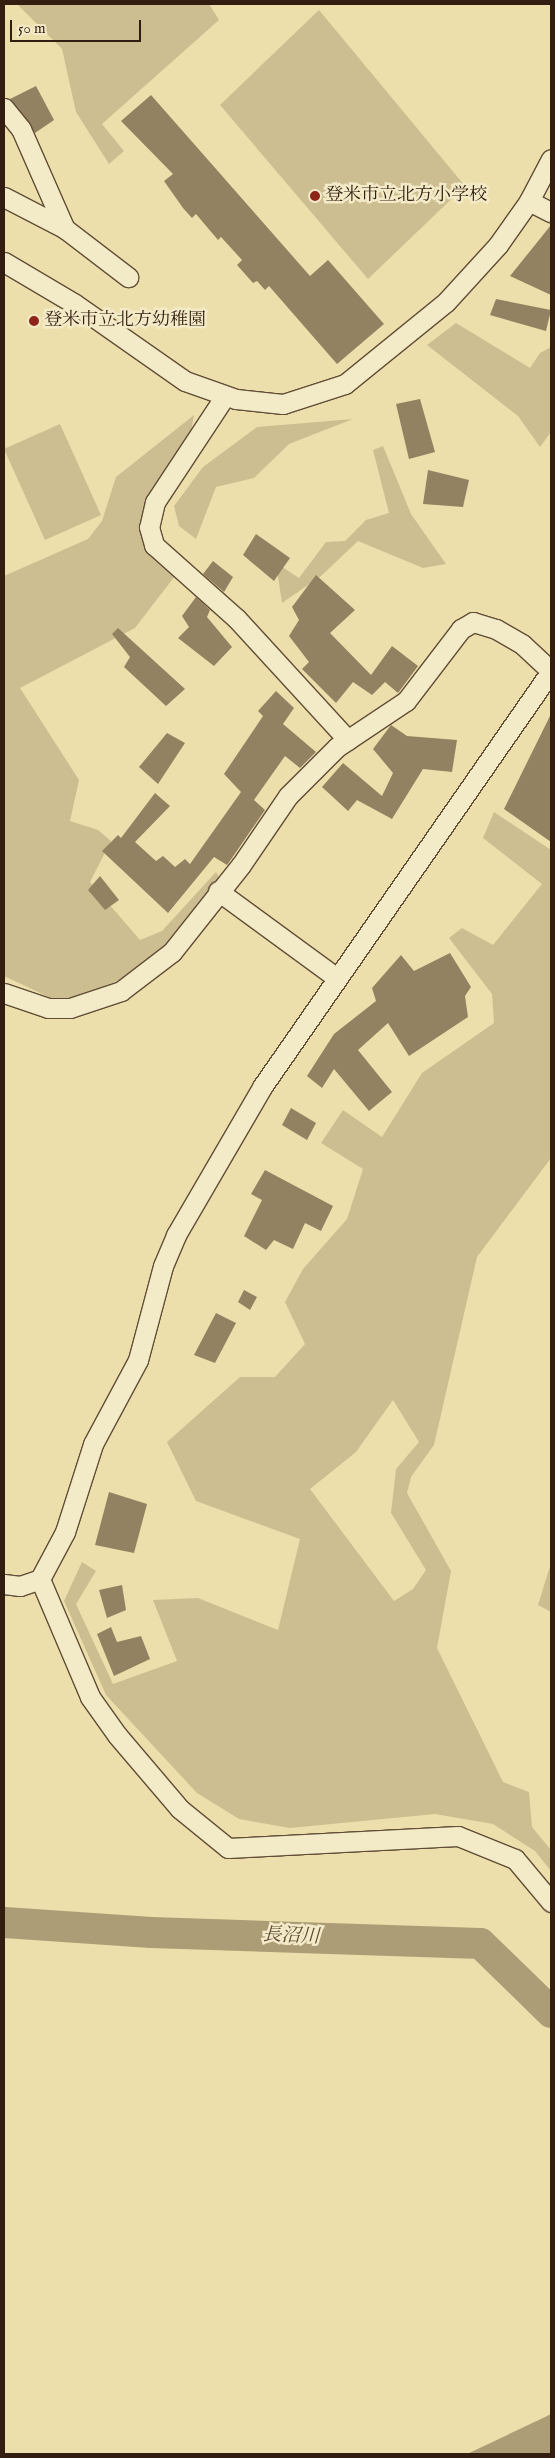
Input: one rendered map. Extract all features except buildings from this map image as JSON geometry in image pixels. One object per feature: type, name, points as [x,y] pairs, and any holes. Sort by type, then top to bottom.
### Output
[{"type":"street","points":[[4,108],[21,129],[65,229]]},
{"type":"street","points":[[4,262],[75,304],[160,367],[226,396],[283,404],[345,384],[446,302],[498,245],[530,202],[551,159]]},
{"type":"street","points":[[4,197],[65,229],[128,278]]},
{"type":"street","points":[[530,202],[551,212]]},
{"type":"street","points":[[226,396],[155,502],[149,526],[154,545],[237,618],[348,740]]},
{"type":"street","points":[[4,993],[48,1008],[70,1008],[121,991],[172,952],[218,891],[241,865],[288,796],[348,740],[406,701],[461,629],[473,622],[522,644],[551,671],[262,1087],[176,1235],[163,1266],[138,1360],[93,1444],[65,1532],[40,1579],[20,1586],[4,1584]]},
{"type":"street","points":[[218,891],[337,978]]},
{"type":"street","points":[[40,1579],[90,1697],[112,1728],[180,1809],[228,1848],[458,1836],[515,1859],[551,1902]]},
{"type":"shaded area","points":[[17,4],[209,4],[219,20],[102,124],[124,151],[109,164],[76,112],[62,49]]},
{"type":"shaded area","points":[[319,10],[465,186],[368,279],[220,105]]},
{"type":"shaded area","points":[[456,323],[530,368],[540,353],[551,347],[551,432],[540,447],[518,416],[427,345]]},
{"type":"shaded area","points":[[194,415],[189,443],[155,488],[157,536],[185,563],[135,628],[20,688],[79,780],[70,821],[98,830],[111,841],[90,882],[140,940],[162,931],[216,872],[227,892],[210,913],[125,977],[90,994],[55,1000],[4,976],[4,576],[88,539],[102,521],[116,477]]},
{"type":"shaded area","points":[[353,419],[289,444],[254,478],[216,487],[196,539],[179,526],[174,506],[203,467],[257,427]]},
{"type":"shaded area","points":[[60,424],[101,515],[45,540],[4,449]]},
{"type":"shaded area","points":[[383,446],[411,514],[446,564],[423,568],[358,541],[321,576],[282,603],[276,563],[299,578],[326,542],[345,541],[366,520],[389,513],[373,450]]},
{"type":"shaded area","points":[[494,812],[551,850],[551,1158],[477,1257],[434,1445],[411,1477],[407,1493],[451,1571],[437,1648],[503,1782],[529,1792],[532,1827],[551,1850],[551,1871],[535,1851],[493,1824],[435,1814],[290,1828],[239,1819],[197,1793],[106,1695],[64,1601],[82,1562],[96,1571],[76,1604],[113,1684],[177,1661],[153,1600],[198,1598],[278,1630],[300,1539],[196,1501],[167,1442],[240,1377],[275,1377],[305,1344],[285,1302],[303,1269],[347,1219],[363,1169],[321,1143],[343,1110],[382,1137],[422,1073],[494,1023],[492,994],[449,938],[462,928],[493,945],[542,884],[483,838]],"holes":[[[393,1400],[419,1442],[396,1469],[391,1513],[426,1570],[413,1589],[394,1601],[310,1489],[356,1452]]]},
{"type":"shaded area","points":[[551,1563],[551,1612],[538,1605]]},
{"type":"shaded area","points":[[551,2414],[551,2454],[467,2454],[543,2418]]},
{"type":"waterway","name":"長沼川","points":[[4,1922],[151,1932],[480,1943],[551,2012]]},
{"type":"place","name":"登米市立北方小学校","points":[[315,196]]},
{"type":"place","name":"登米市立北方幼稚園","points":[[34,321]]}]
